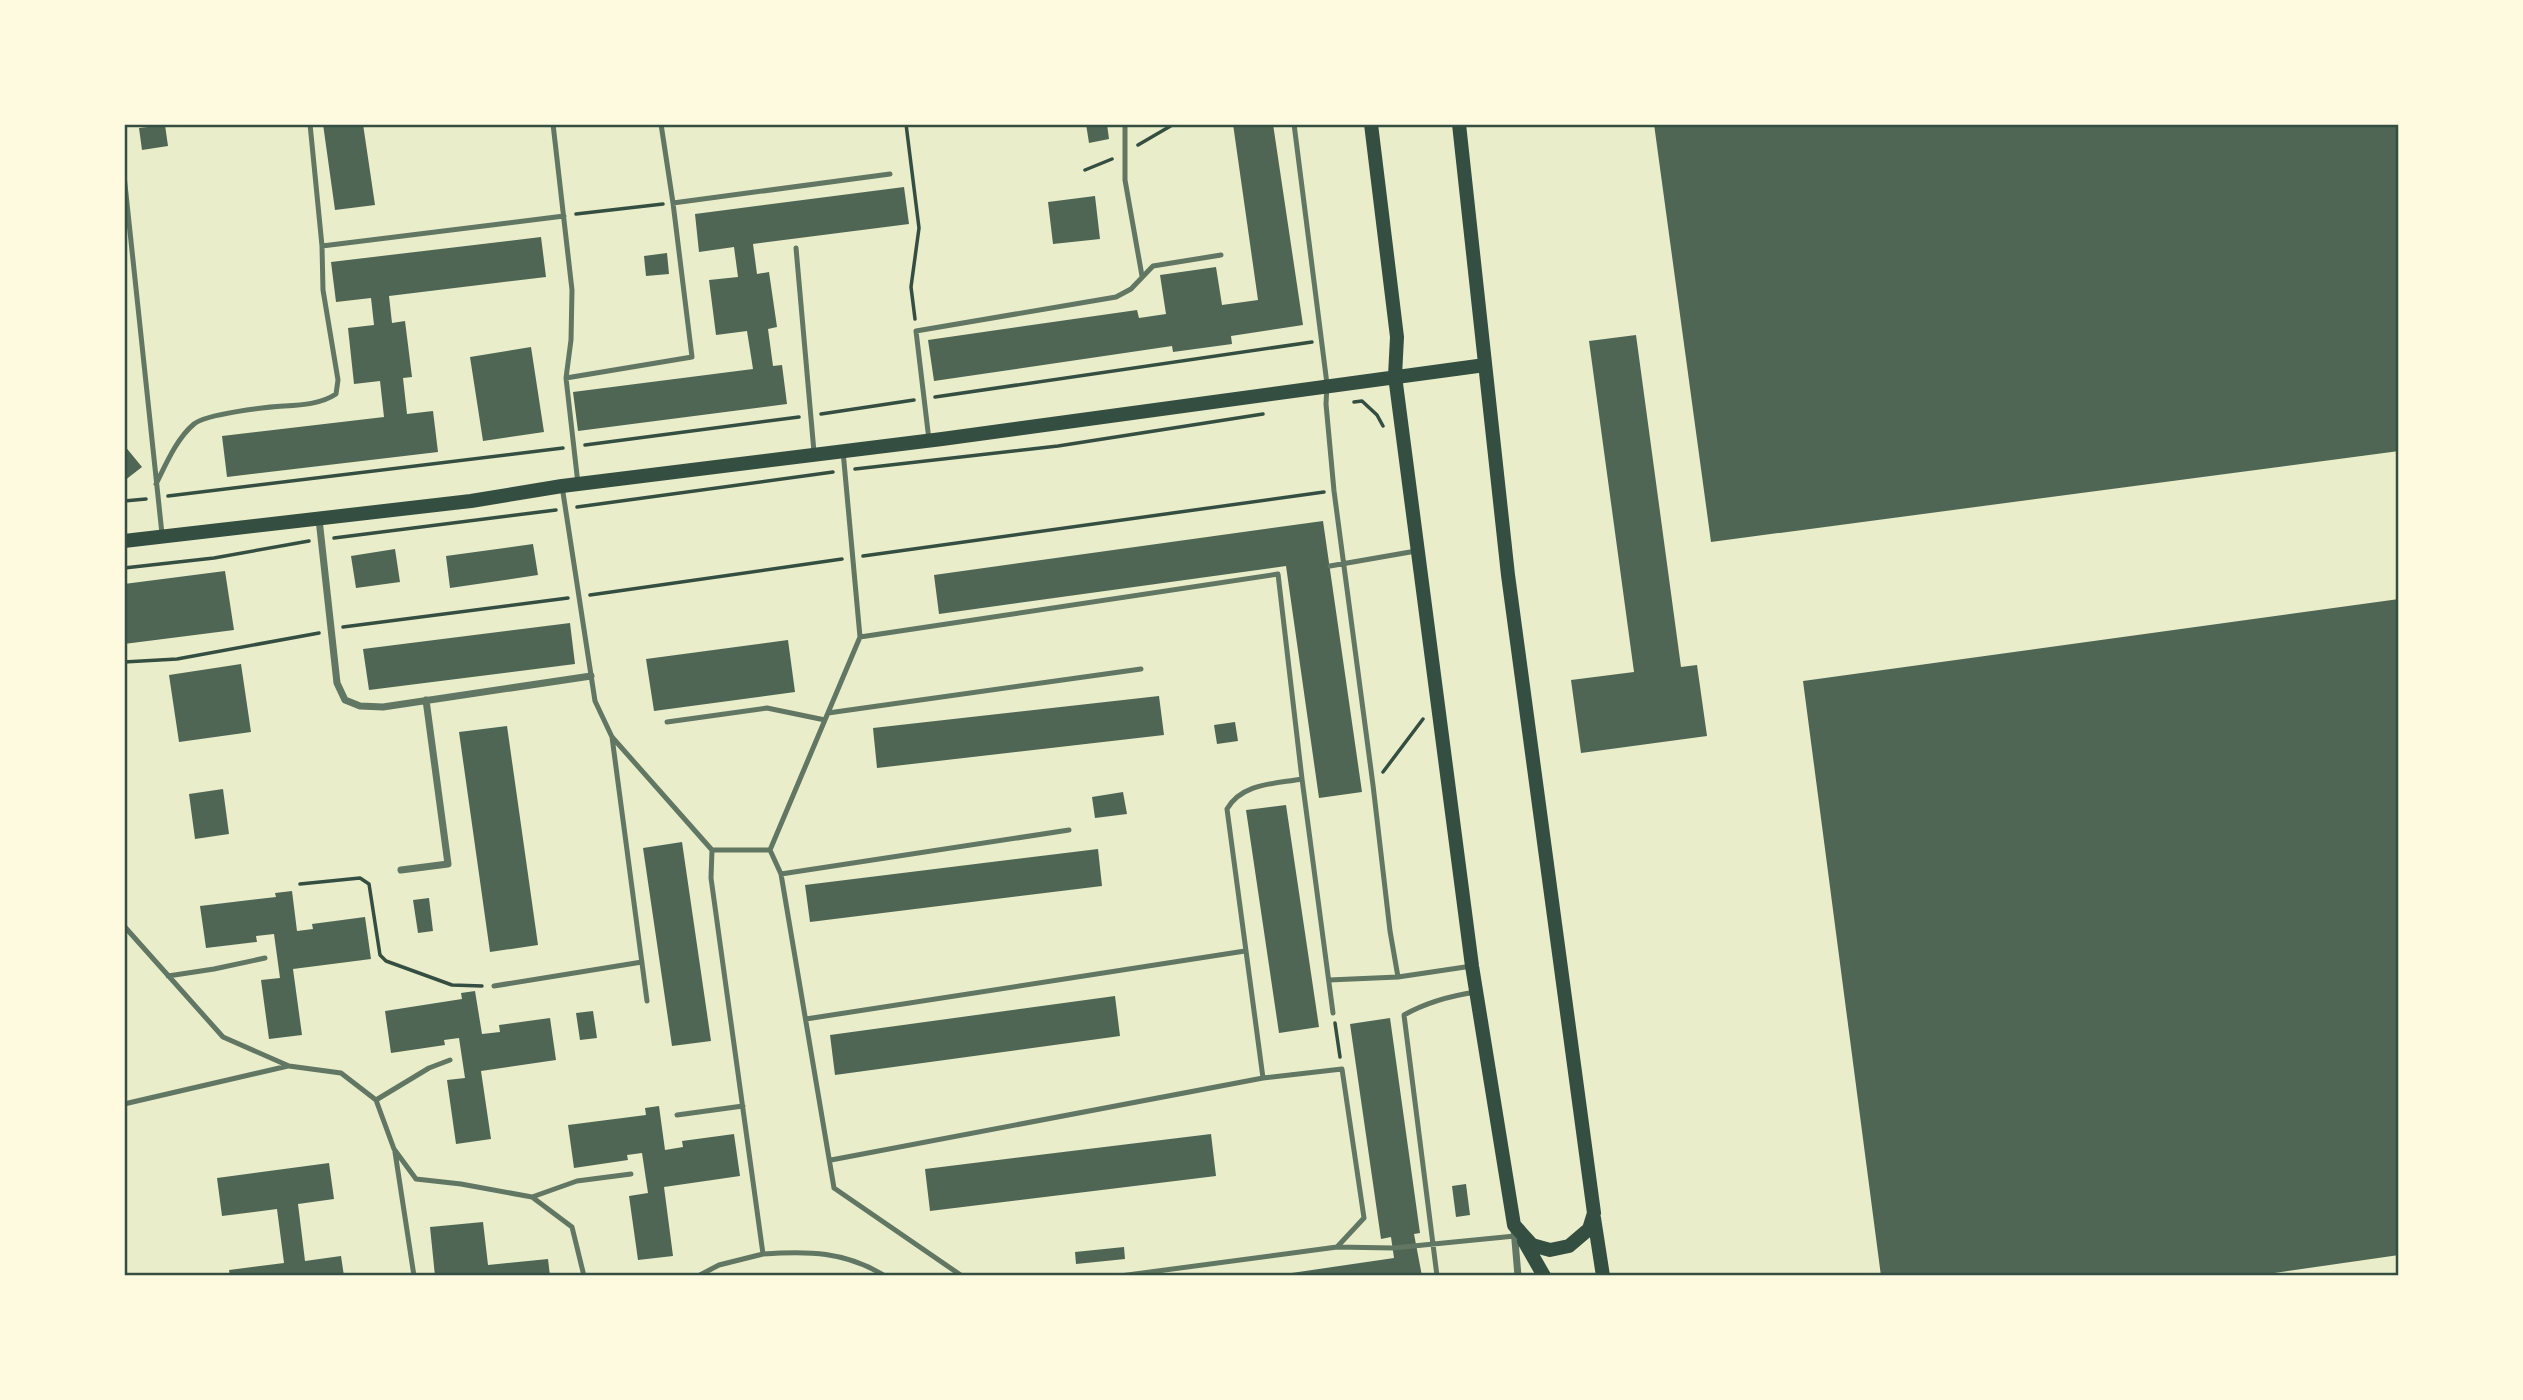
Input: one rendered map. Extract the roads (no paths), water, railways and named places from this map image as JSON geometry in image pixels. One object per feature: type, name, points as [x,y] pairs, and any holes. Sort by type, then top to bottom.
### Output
[{"type":"main road","points":[[1371,124],[1397,337],[1395,376],[1476,992],[1514,1230],[1544,1276]]},
{"type":"main road","points":[[1459,124],[1508,575],[1603,1276]]},
{"type":"main road","points":[[124,541],[471,501],[562,486],[843,452],[1327,384],[1485,365]]},
{"type":"main road","points":[[1514,1230],[1532,1245],[1550,1250],[1569,1246],[1589,1229],[1594,1213]]},
{"type":"street","points":[[319,519],[338,683],[345,700],[360,706],[383,707],[591,676]]},
{"type":"street","points":[[401,870],[448,864],[426,700]]},
{"type":"street","points":[[1514,1230],[1518,1276]]},
{"type":"lane","points":[[156,484],[167,461],[194,424],[211,416],[300,405],[326,400],[336,394],[338,380],[323,290],[322,246],[310,124]]},
{"type":"lane","points":[[553,124],[572,290],[571,340],[566,378],[578,484]]},
{"type":"lane","points":[[566,378],[692,357],[661,124]]},
{"type":"lane","points":[[1125,124],[1125,180],[1142,276]]},
{"type":"lane","points":[[1294,124],[1327,384],[1326,404],[1334,491],[1398,977]]},
{"type":"lane","points":[[673,203],[890,174]]},
{"type":"lane","points":[[124,175],[162,537]]},
{"type":"lane","points":[[322,246],[564,216]]},
{"type":"lane","points":[[796,248],[814,455]]},
{"type":"lane","points":[[929,440],[916,331],[1116,297],[1131,289],[1153,266],[1221,255]]},
{"type":"lane","points":[[843,452],[860,637],[770,850],[781,874],[834,1188],[962,1276]]},
{"type":"lane","points":[[562,486],[595,701],[612,737],[712,850],[711,878],[763,1254]]},
{"type":"lane","points":[[1329,566],[1417,551]]},
{"type":"lane","points":[[860,637],[1287,573]]},
{"type":"lane","points":[[1278,574],[1333,1013]]},
{"type":"lane","points":[[667,722],[767,708],[826,716],[1141,669]]},
{"type":"lane","points":[[612,737],[647,1001]]},
{"type":"lane","points":[[1263,1078],[1227,809],[1234,797],[1250,788],[1302,779]]},
{"type":"lane","points":[[781,874],[1069,830]]},
{"type":"lane","points":[[712,850],[770,850]]},
{"type":"lane","points":[[124,926],[223,1037],[289,1066],[341,1073],[376,1100],[394,1149],[414,1276]]},
{"type":"lane","points":[[806,1019],[1245,951]]},
{"type":"lane","points":[[168,976],[265,958]]},
{"type":"lane","points":[[494,986],[642,962]]},
{"type":"lane","points":[[1329,980],[1398,977],[1472,965]]},
{"type":"lane","points":[[1437,1276],[1404,1015],[1423,1004],[1451,995],[1476,992]]},
{"type":"lane","points":[[376,1100],[429,1068],[450,1060]]},
{"type":"lane","points":[[124,1104],[289,1066]]},
{"type":"lane","points":[[831,1160],[1263,1078],[1342,1069],[1364,1218],[1337,1247]]},
{"type":"lane","points":[[677,1115],[743,1106]]},
{"type":"lane","points":[[394,1149],[416,1180],[461,1184],[532,1197],[572,1227],[584,1276]]},
{"type":"lane","points":[[532,1197],[577,1181],[631,1174]]},
{"type":"lane","points":[[1120,1276],[1337,1247],[1392,1248],[1514,1230]]},
{"type":"lane","points":[[698,1276],[719,1265],[763,1254],[803,1251],[833,1254],[885,1276]]}]
